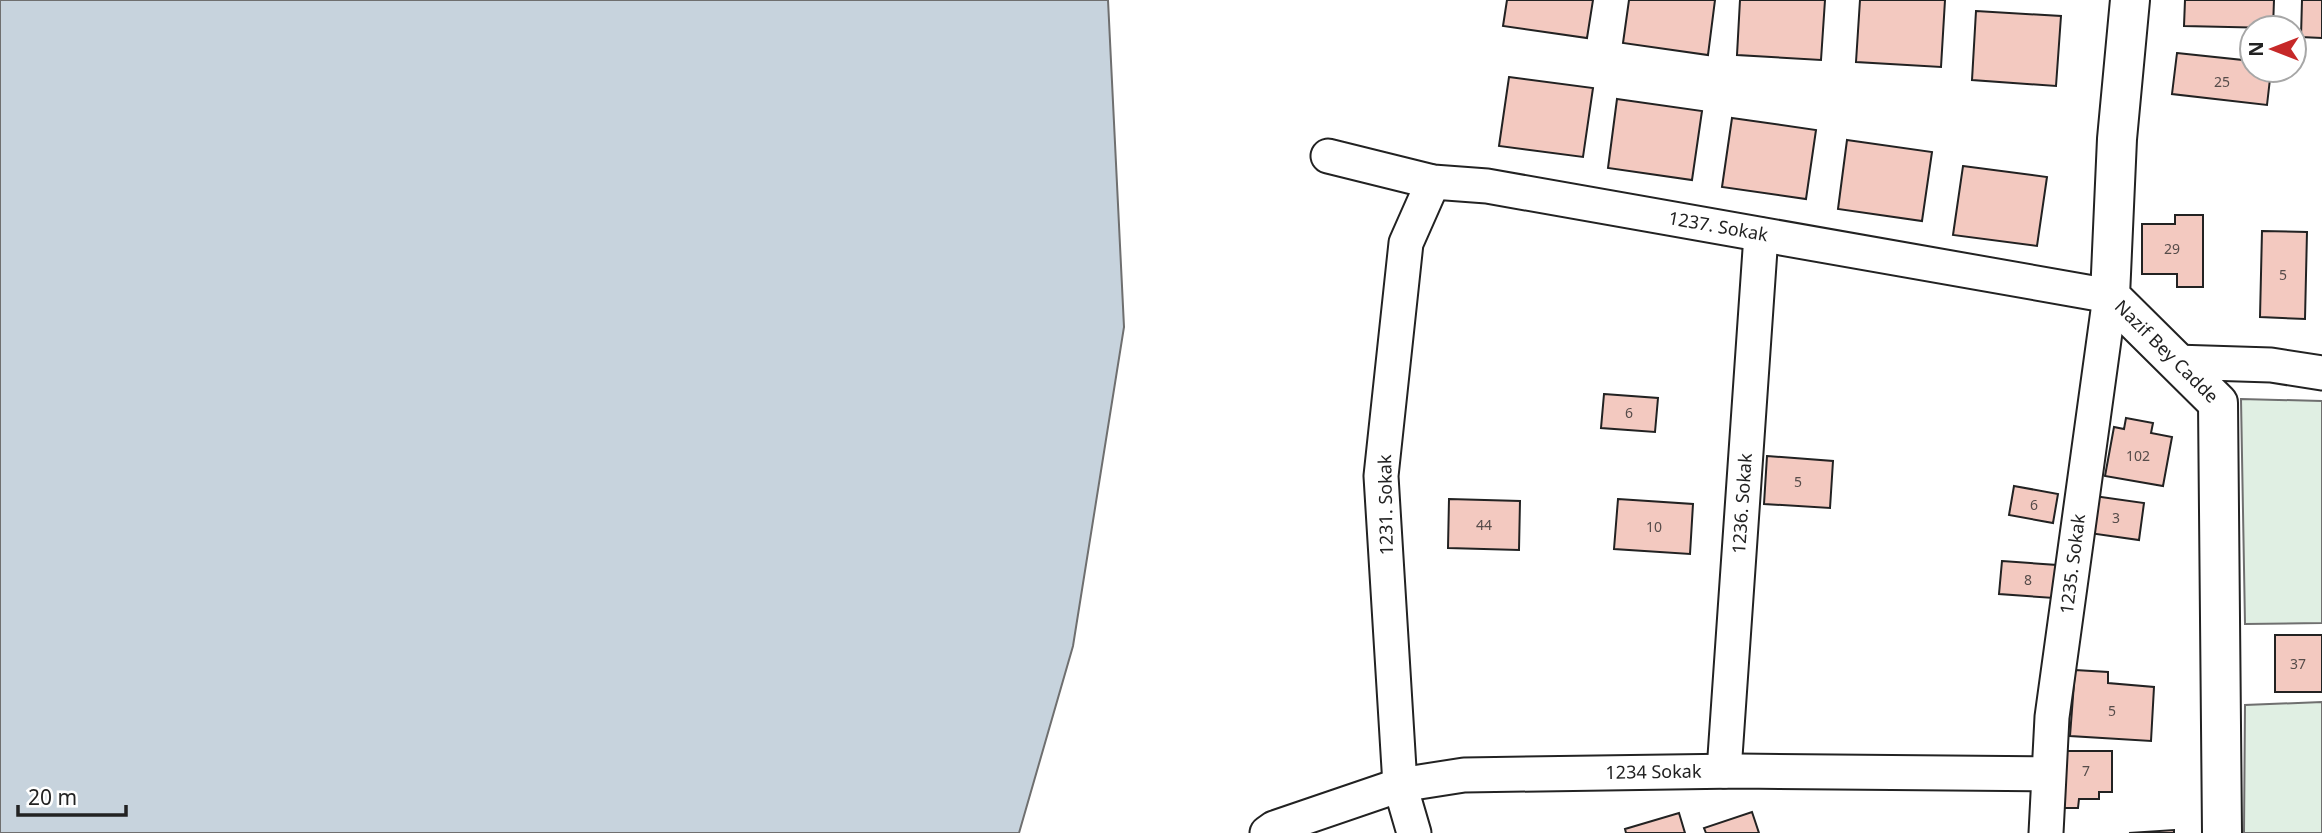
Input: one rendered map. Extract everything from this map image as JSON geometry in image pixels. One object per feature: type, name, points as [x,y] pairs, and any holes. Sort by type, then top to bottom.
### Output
[{"type":"street","name":"Nazif Bey Cadde","points":[[2130,0],[2117,139],[2110,296],[2218,403],[2222,833]]},
{"type":"street","name":"1237. Sokak","points":[[1328,156],[1433,182],[1487,187],[2110,296]]},
{"type":"street","name":"1231. Sokak","points":[[1414,833],[1400,785],[1381,476],[1406,243],[1433,182]]},
{"type":"street","name":"1236. Sokak","points":[[1724,771],[1761,235]]},
{"type":"street","name":"1235. Sokak","points":[[2046,833],[2052,718],[2110,296]]},
{"type":"street","points":[[2175,362],[2271,365],[2322,373]]},
{"type":"street","name":"1234 Sokak","points":[[1267,833],[1274,828],[1400,785],[1464,775],[1724,771],[2048,774]]},
{"type":"green space","points":[[2241,399],[2322,401],[2322,623],[2245,624]]},
{"type":"green space","points":[[2322,702],[2322,833],[2244,833],[2245,705]]},
{"type":"shaded area","points":[[0,0],[1108,0],[1124,327],[1073,646],[1019,833],[0,833]]},
{"type":"building","points":[[1507,0],[1593,0],[1587,38],[1503,26]]},
{"type":"building","points":[[1629,0],[1715,0],[1708,55],[1623,43]]},
{"type":"building","points":[[1740,0],[1825,0],[1821,60],[1737,55]]},
{"type":"building","points":[[1860,0],[1945,0],[1941,67],[1856,62]]},
{"type":"building","points":[[2185,0],[2274,0],[2274,14],[2238,14],[2238,27],[2184,26]]},
{"type":"building","points":[[2302,0],[2322,0],[2322,38],[2308,37],[2308,14],[2302,14]]},
{"type":"building","points":[[1976,11],[2061,16],[2056,86],[1972,80]]},
{"type":"building","points":[[2177,53],[2238,60],[2238,84],[2269,84],[2267,105],[2172,94]]},
{"type":"building","points":[[1509,77],[1593,88],[1583,157],[1499,146]]},
{"type":"building","points":[[1617,99],[1702,111],[1692,180],[1608,168]]},
{"type":"building","points":[[1732,118],[1816,130],[1806,199],[1722,187]]},
{"type":"building","points":[[1847,140],[1932,152],[1922,221],[1838,209]]},
{"type":"building","points":[[1963,166],[2047,177],[2037,246],[1953,235]]},
{"type":"building","points":[[2175,215],[2203,215],[2203,287],[2177,287],[2177,274],[2142,274],[2142,224],[2175,224]]},
{"type":"building","points":[[2262,231],[2307,232],[2305,319],[2260,317]]},
{"type":"building","points":[[1604,394],[1658,398],[1655,432],[1601,428]]},
{"type":"building","points":[[2126,418],[2153,423],[2151,433],[2172,437],[2163,486],[2105,476],[2114,427],[2124,429]]},
{"type":"building","points":[[1767,456],[1833,461],[1830,508],[1764,504]]},
{"type":"building","points":[[2014,486],[2058,494],[2053,523],[2009,515]]},
{"type":"building","points":[[2094,496],[2144,503],[2139,540],[2089,533]]},
{"type":"building","points":[[1449,499],[1520,501],[1519,550],[1448,548]]},
{"type":"building","points":[[1618,499],[1693,504],[1690,554],[1614,549]]},
{"type":"building","points":[[2002,561],[2057,565],[2054,598],[1999,594]]},
{"type":"building","points":[[2275,635],[2322,635],[2322,692],[2275,692]]},
{"type":"building","points":[[2075,670],[2108,672],[2108,683],[2154,687],[2151,741],[2070,736]]},
{"type":"building","points":[[2060,751],[2112,751],[2112,792],[2099,792],[2099,799],[2079,799],[2078,808],[2060,808]]},
{"type":"building","points":[[1752,812],[1759,833],[1706,833],[1704,828]]},
{"type":"building","points":[[1679,813],[1685,833],[1626,833],[1625,829]]},
{"type":"building","points":[[2174,830],[2174,833],[2129,833]]}]
